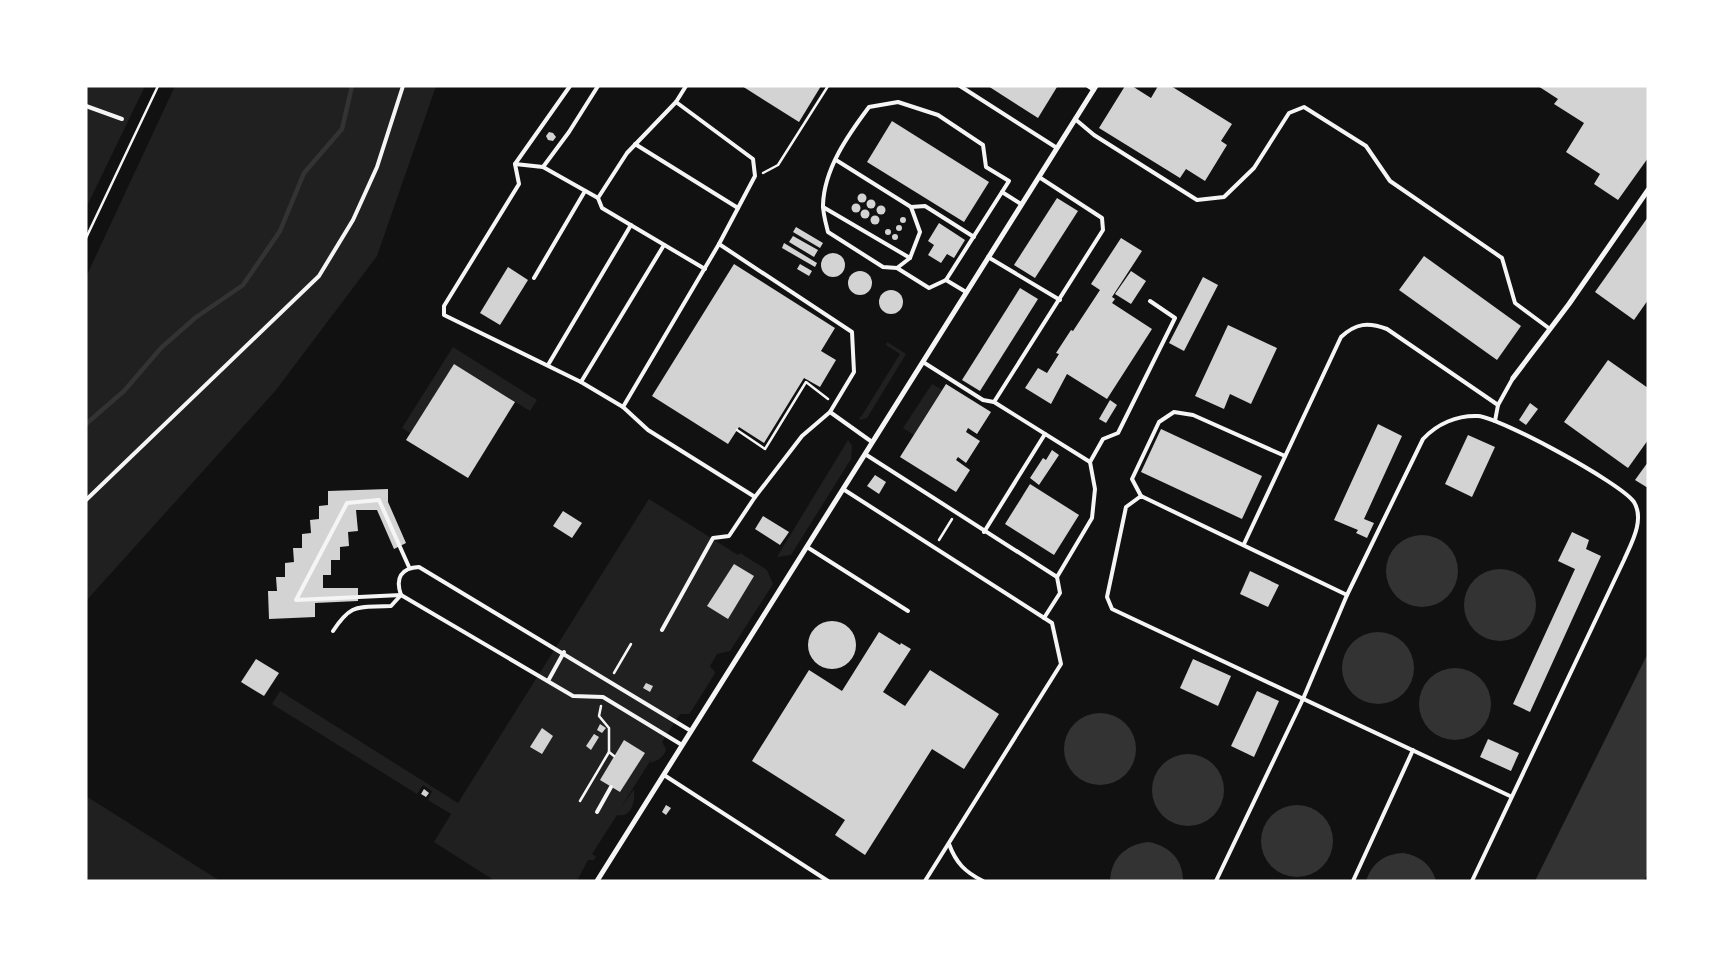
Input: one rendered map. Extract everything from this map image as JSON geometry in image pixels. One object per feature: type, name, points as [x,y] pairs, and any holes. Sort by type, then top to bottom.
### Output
[{"type":"street","points":[[598,881],[1095,88]]},
{"type":"street","points":[[1513,378],[1648,190]]},
{"type":"lane","points":[[86,500],[319,276],[353,220],[377,167],[403,86]]},
{"type":"lane","points":[[570,86],[515,164],[519,184],[444,306],[444,315],[581,382],[622,407],[648,430],[754,497]]},
{"type":"lane","points":[[542,167],[570,132],[598,86]]},
{"type":"lane","points":[[598,198],[627,153],[676,102],[686,86]]},
{"type":"lane","points":[[960,86],[1057,148]]},
{"type":"lane","points":[[1088,86],[1095,88]]},
{"type":"lane","points":[[622,407],[705,269],[755,176],[753,159],[676,102]]},
{"type":"lane","points":[[898,102],[938,115],[983,145],[986,167],[1009,181],[1002,192],[946,280],[930,288],[897,268],[883,267],[828,232],[822,206],[826,185],[836,160],[846,139],[869,107],[898,102]]},
{"type":"lane","points":[[86,106],[122,119]]},
{"type":"lane","points":[[1075,120],[1094,135],[1197,200],[1224,197],[1254,168],[1289,113],[1304,107],[1366,146],[1390,181],[1502,258],[1515,303],[1550,329]]},
{"type":"lane","points":[[635,144],[738,208]]},
{"type":"lane","points":[[836,160],[912,207],[925,206],[974,237]]},
{"type":"lane","points":[[515,164],[542,167],[598,198],[602,208],[705,269]]},
{"type":"lane","points":[[994,402],[1103,230],[1102,218],[1038,177]]},
{"type":"lane","points":[[534,278],[585,191]]},
{"type":"lane","points":[[1002,192],[1021,204]]},
{"type":"lane","points":[[822,206],[910,258]]},
{"type":"lane","points":[[897,268],[910,258],[920,232],[912,207]]},
{"type":"lane","points":[[548,365],[631,225]]},
{"type":"lane","points":[[662,630],[713,538],[729,536],[754,497],[802,436],[830,412],[854,372],[852,332],[719,244]]},
{"type":"lane","points":[[581,382],[664,245]]},
{"type":"lane","points":[[988,257],[1060,300]]},
{"type":"lane","points":[[946,280],[966,292]]},
{"type":"lane","points":[[1044,618],[1060,593],[1057,577],[1092,518],[1095,489],[1090,462],[1103,439],[1118,433],[1175,318],[1150,301]]},
{"type":"lane","points":[[1244,544],[1341,337],[1358,324],[1375,324],[1387,329],[1498,404]]},
{"type":"lane","points":[[923,362],[984,400],[994,402],[1090,462]]},
{"type":"lane","points":[[1495,421],[1498,404],[1513,378]]},
{"type":"lane","points":[[830,412],[872,442]]},
{"type":"lane","points":[[1285,456],[1193,415],[1174,412],[1159,422],[1132,479],[1141,496],[1347,595]]},
{"type":"lane","points":[[1216,881],[1303,699],[1347,595],[1423,439],[1444,423],[1463,416],[1480,416],[1495,421],[1573,461],[1618,488],[1634,502],[1639,516],[1624,560],[1510,796],[1472,881]]},
{"type":"lane","points":[[984,532],[1044,434]]},
{"type":"lane","points":[[865,454],[947,509],[1057,577]]},
{"type":"lane","points":[[843,489],[1052,623],[1061,664],[925,881]]},
{"type":"lane","points":[[1141,496],[1126,507],[1107,597],[1112,609],[1510,796]]},
{"type":"lane","points":[[409,567],[379,500],[347,503],[296,600],[401,595],[573,696],[603,697],[682,745]]},
{"type":"lane","points":[[807,547],[908,611]]},
{"type":"lane","points":[[401,595],[398,584],[400,574],[409,567],[419,567],[564,652],[691,731]]},
{"type":"lane","points":[[333,631],[344,614],[353,608],[391,606],[401,595]]},
{"type":"lane","points":[[548,681],[564,652]]},
{"type":"lane","points":[[1353,881],[1413,750]]},
{"type":"lane","points":[[664,775],[828,881]]},
{"type":"lane","points":[[597,812],[611,787]]},
{"type":"lane","points":[[949,844],[955,860],[970,874],[983,881]]},
{"type":"path","points":[[86,238],[158,86]]},
{"type":"path","points":[[755,176],[778,165],[828,86]]},
{"type":"path","points":[[737,430],[765,449],[806,380],[835,404]]},
{"type":"path","points":[[934,548],[955,514]]},
{"type":"path","points":[[580,800],[609,752]]},
{"type":"shaded area","points":[[86,86],[145,86],[86,208]]},
{"type":"shaded area","points":[[175,86],[436,86],[377,256],[276,390],[86,601],[86,277]]},
{"type":"shaded area","points":[[887,342],[906,354],[867,418],[860,420],[859,417],[861,417],[900,354],[886,345]]},
{"type":"shaded area","points":[[453,347],[537,400],[530,411],[454,364],[410,433],[402,428]]},
{"type":"shaded area","points":[[932,384],[942,390],[914,435],[903,428]]},
{"type":"shaded area","points":[[848,440],[852,446],[851,459],[791,555],[777,557]]},
{"type":"shaded area","points":[[649,499],[738,555],[740,553],[767,570],[773,584],[730,651],[717,654],[710,666],[715,672],[714,675],[689,714],[680,714],[662,742],[666,749],[664,755],[650,763],[652,758],[620,809],[634,789],[634,798],[630,811],[627,814],[617,815],[592,854],[596,857],[594,860],[588,860],[577,881],[495,881],[434,842],[451,814],[428,800],[432,791],[423,785],[417,794],[272,704],[280,691],[458,803]]},
{"type":"shaded area","points":[[1429,535],[1448,545],[1456,557],[1458,571],[1456,585],[1448,597],[1436,605],[1415,607],[1396,597],[1388,585],[1386,564],[1396,545],[1408,537]]},
{"type":"shaded area","points":[[1507,569],[1526,579],[1534,591],[1536,605],[1534,619],[1526,631],[1514,639],[1493,641],[1474,631],[1466,619],[1464,598],[1474,579],[1486,571]]},
{"type":"shaded area","points":[[1385,632],[1404,642],[1412,654],[1414,668],[1412,682],[1404,694],[1392,702],[1371,704],[1352,694],[1344,682],[1342,661],[1352,642],[1364,634]]},
{"type":"shaded area","points":[[1648,653],[1648,873],[1644,881],[1535,881]]},
{"type":"shaded area","points":[[1462,668],[1481,678],[1489,690],[1491,704],[1489,718],[1481,730],[1469,738],[1448,740],[1429,730],[1421,718],[1419,697],[1429,678],[1441,670]]},
{"type":"shaded area","points":[[1107,713],[1126,723],[1134,735],[1136,749],[1134,763],[1126,775],[1114,783],[1093,785],[1074,775],[1066,763],[1064,742],[1074,723],[1086,715]]},
{"type":"shaded area","points":[[1195,754],[1214,764],[1222,776],[1224,790],[1222,804],[1214,816],[1202,824],[1181,826],[1162,816],[1154,804],[1152,783],[1162,764],[1174,756]]},
{"type":"shaded area","points":[[86,796],[220,881],[86,881]]},
{"type":"shaded area","points":[[1304,805],[1323,815],[1331,827],[1333,841],[1331,855],[1323,867],[1311,875],[1290,877],[1271,867],[1263,855],[1261,834],[1271,815],[1283,807]]},
{"type":"shaded area","points":[[1149,842],[1169,850],[1174,855],[1178,860],[1183,881],[1110,881],[1113,865],[1122,853],[1141,843]]},
{"type":"shaded area","points":[[1403,853],[1415,856],[1428,865],[1436,881],[1366,881],[1375,864],[1390,855]]},
{"type":"building","points":[[742,86],[821,86],[799,122]]},
{"type":"building","points":[[988,86],[1055,86],[1057,87],[1038,118]]},
{"type":"building","points":[[1125,86],[1132,86],[1151,98],[1158,86],[1171,86],[1232,124],[1221,141],[1227,145],[1205,181],[1186,169],[1180,178],[1099,128]]},
{"type":"building","points":[[1538,86],[1648,86],[1648,158],[1618,200],[1594,184],[1600,174],[1566,152],[1584,123],[1554,104],[1558,99]]},
{"type":"building","points":[[892,121],[989,182],[964,222],[867,162]]},
{"type":"building","points":[[549,132],[553,133],[556,137],[553,141],[548,140],[546,136]]},
{"type":"building","points":[[862,193],[867,198],[862,203],[857,198]]},
{"type":"building","points":[[1057,198],[1078,211],[1035,278],[1014,265]]},
{"type":"building","points":[[871,199],[876,204],[871,209],[866,204]]},
{"type":"building","points":[[856,203],[861,208],[856,213],[851,208]]},
{"type":"building","points":[[881,205],[886,210],[881,215],[876,210]]},
{"type":"building","points":[[865,209],[870,214],[865,219],[860,214]]},
{"type":"building","points":[[875,215],[880,220],[875,225],[870,220]]},
{"type":"building","points":[[903,217],[906,220],[903,223],[900,220]]},
{"type":"building","points":[[1648,217],[1648,300],[1634,320],[1595,292]]},
{"type":"building","points":[[939,223],[965,240],[954,258],[947,254],[941,263],[928,255],[934,245],[928,241]]},
{"type":"building","points":[[899,225],[902,228],[899,231],[896,228]]},
{"type":"building","points":[[796,227],[823,243],[820,248],[793,232]]},
{"type":"building","points":[[888,229],[891,232],[888,235],[885,232]]},
{"type":"building","points":[[895,234],[898,237],[895,240],[892,237]]},
{"type":"building","points":[[793,236],[818,250],[814,257],[789,242]]},
{"type":"building","points":[[1121,238],[1142,251],[1112,297],[1115,299],[1112,303],[1152,329],[1107,399],[1067,374],[1051,404],[1025,388],[1038,368],[1047,373],[1059,354],[1056,353],[1100,290],[1091,284]]},
{"type":"building","points":[[784,243],[817,263],[815,267],[782,248]]},
{"type":"building","points":[[833,253],[842,256],[845,265],[842,274],[833,277],[824,274],[821,265],[824,256]]},
{"type":"building","points":[[1424,256],[1521,326],[1497,360],[1399,290]]},
{"type":"building","points":[[734,264],[835,328],[821,351],[836,360],[820,387],[804,378],[764,443],[739,427],[728,444],[652,396]]},
{"type":"building","points":[[800,264],[812,271],[809,276],[797,269]]},
{"type":"building","points":[[508,267],[528,280],[500,325],[480,313]]},
{"type":"building","points":[[860,271],[868,275],[872,283],[868,291],[860,295],[852,291],[848,283],[852,275]]},
{"type":"building","points":[[1131,271],[1146,281],[1131,304],[1115,294]]},
{"type":"building","points":[[1203,277],[1218,285],[1184,351],[1169,343]]},
{"type":"building","points":[[1020,288],[1038,299],[980,391],[962,380]]},
{"type":"building","points":[[891,290],[900,293],[903,302],[900,311],[891,314],[882,311],[879,302],[882,293]]},
{"type":"building","points":[[1228,325],[1277,348],[1251,404],[1230,394],[1224,409],[1195,396]]},
{"type":"building","points":[[1608,360],[1648,388],[1648,440],[1628,468],[1564,422]]},
{"type":"building","points":[[454,364],[515,402],[468,478],[406,440]]},
{"type":"building","points":[[946,384],[991,412],[977,434],[968,428],[966,432],[980,441],[966,463],[958,457],[956,460],[970,470],[956,492],[900,457]]},
{"type":"building","points":[[1110,400],[1117,405],[1106,423],[1099,419]]},
{"type":"building","points":[[1530,403],[1538,409],[1526,425],[1519,420]]},
{"type":"building","points":[[1378,424],[1402,436],[1364,519],[1374,523],[1367,538],[1356,533],[1358,530],[1334,520]]},
{"type":"building","points":[[1161,429],[1262,476],[1242,519],[1141,472]]},
{"type":"building","points":[[1468,435],[1495,447],[1472,497],[1445,484]]},
{"type":"building","points":[[1052,450],[1059,455],[1039,485],[1030,478],[1043,458],[1046,460]]},
{"type":"building","points":[[1648,462],[1648,488],[1635,480]]},
{"type":"building","points":[[875,475],[886,482],[879,494],[867,486]]},
{"type":"building","points":[[1030,484],[1079,515],[1054,555],[1005,524]]},
{"type":"building","points":[[388,489],[388,502],[406,543],[394,549],[377,510],[356,510],[358,531],[348,532],[349,546],[340,547],[340,560],[331,560],[331,575],[323,575],[323,588],[358,588],[358,601],[315,603],[315,617],[269,619],[268,591],[277,591],[276,577],[285,577],[285,563],[294,562],[293,548],[302,548],[302,534],[311,533],[310,520],[319,519],[319,506],[328,505],[328,491]]},
{"type":"building","points":[[563,511],[582,523],[572,538],[553,526]]},
{"type":"building","points":[[763,516],[789,532],[780,545],[755,529]]},
{"type":"building","points":[[1572,532],[1589,540],[1586,549],[1601,556],[1530,712],[1513,704],[1575,569],[1558,561]]},
{"type":"building","points":[[734,564],[754,576],[728,619],[707,606]]},
{"type":"building","points":[[1250,571],[1279,585],[1268,607],[1240,594]]},
{"type":"building","points":[[827,621],[837,621],[849,628],[856,640],[856,650],[849,662],[837,669],[827,669],[819,665],[812,658],[808,650],[808,640],[812,632],[819,625]]},
{"type":"building","points":[[879,632],[900,645],[901,643],[911,649],[883,692],[905,706],[930,670],[999,714],[964,769],[932,749],[865,855],[835,835],[845,820],[752,761],[809,670],[842,691]]},
{"type":"building","points":[[256,659],[279,673],[264,696],[241,682]]},
{"type":"building","points":[[1193,659],[1231,676],[1218,706],[1180,688]]},
{"type":"building","points":[[646,683],[653,686],[650,692],[643,688]]},
{"type":"building","points":[[1257,691],[1279,701],[1254,757],[1231,746]]},
{"type":"building","points":[[600,724],[606,728],[602,733],[597,730]]},
{"type":"building","points":[[542,728],[553,736],[542,754],[530,747]]},
{"type":"building","points":[[594,734],[599,737],[591,750],[586,746]]},
{"type":"building","points":[[1488,739],[1519,753],[1511,771],[1480,757]]},
{"type":"building","points":[[624,740],[645,753],[620,792],[600,780]]},
{"type":"building","points":[[424,789],[429,793],[426,797],[421,794]]},
{"type":"building","points":[[666,805],[671,808],[666,815],[662,812]]},
{"type":"waterway","points":[[86,424],[124,391],[161,348],[195,318],[243,285],[280,231],[304,173],[342,129],[352,86]]}]
